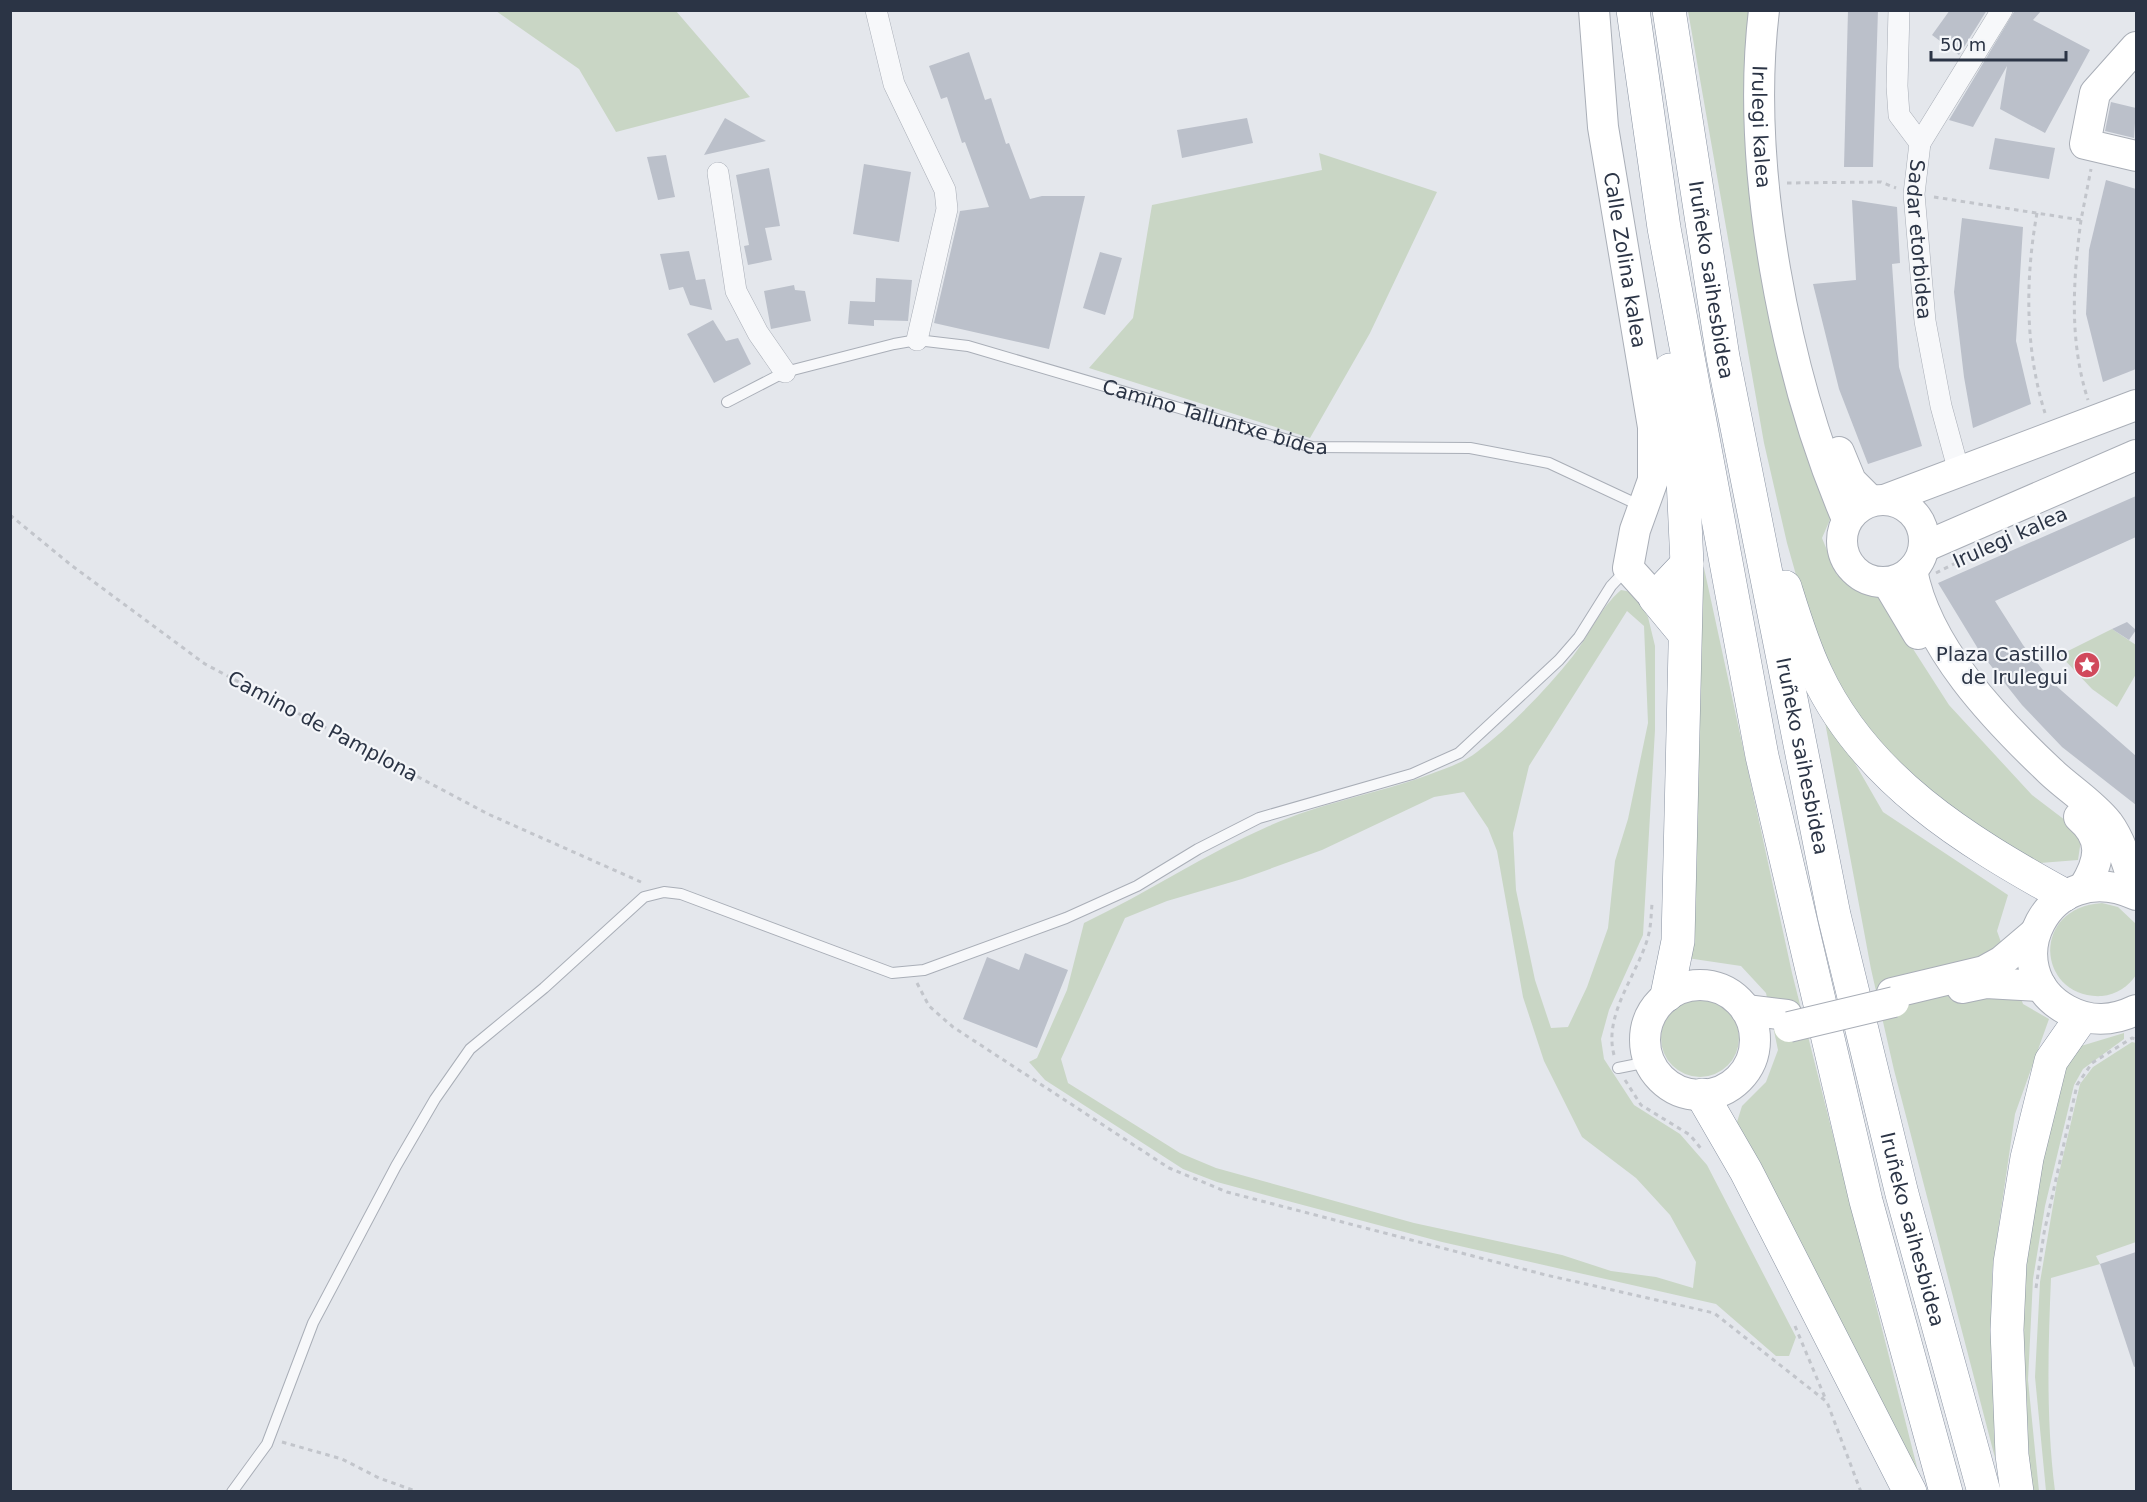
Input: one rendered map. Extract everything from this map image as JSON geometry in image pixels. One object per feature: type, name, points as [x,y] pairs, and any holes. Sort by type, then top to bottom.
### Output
[{"type":"highway","name":"Iruñeko saihesbidea","points":[[1633,10],[1666,239],[1762,756],[1866,1201],[1946,1491]]},
{"type":"highway","name":"Iruñeko saihesbidea","points":[[1669,10],[1725,369],[1834,915],[1902,1194],[1984,1491]]},
{"type":"highway","points":[[1647,116],[1639,159],[1683,478],[1687,564],[1678,941],[1667,995]]},
{"type":"highway","points":[[1688,142],[1719,266],[1776,556],[1797,625],[1817,675],[1843,720],[1873,757],[1920,804],[1986,852],[2074,891]]},
{"type":"highway","points":[[1684,633],[1655,598],[1687,564]]},
{"type":"highway","points":[[2017,1491],[2012,1455],[2007,1330],[2010,1263],[2027,1158],[2051,1061],[2081,1018]]},
{"type":"highway","points":[[1702,1095],[1752,1182],[1910,1491]]},
{"type":"street","points":[[876,10],[894,84],[945,190],[947,209],[917,340]]},
{"type":"street","name":"Calle Zolina kalea","points":[[1594,10],[1603,127],[1653,427],[1653,480],[1635,530],[1628,568]]},
{"type":"street","name":"Irulegi kalea","points":[[1764,10],[1763,168],[1772,247],[1784,312],[1805,399],[1847,519]]},
{"type":"street","name":"Irulegi kalea","points":[[1779,10],[1777,113],[1782,183],[1798,303],[1820,393],[1851,481],[1879,500]]},
{"type":"street","name":"Sadar etorbidea","points":[[1899,10],[1897,86],[1899,115],[1920,143],[1914,194],[1924,321],[1941,406],[1959,472]]},
{"type":"street","points":[[1920,143],[2002,10]]},
{"type":"street","points":[[2136,47],[2095,93],[2085,144],[2136,156]]},
{"type":"street","points":[[718,173],[736,291],[758,333],[785,372]]},
{"type":"street","points":[[1914,569],[1874,581],[1851,568],[1841,544],[1847,519],[1854,511],[1879,500],[2136,405]]},
{"type":"street","name":"Irulegi kalea","points":[[1914,569],[2136,455]]},
{"type":"street","points":[[1879,500],[1900,503],[1911,510],[1920,521],[1924,533],[1914,569],[1916,591],[1925,615],[1944,648],[1980,697],[2020,742],[2109,825],[2125,856],[2136,891]]},
{"type":"street","points":[[1628,568],[1655,598]]},
{"type":"street","points":[[1746,1010],[1788,1021],[1893,997],[1984,971],[2002,962],[2035,933],[2046,912],[2074,891],[2096,868],[2099,849],[2095,835],[2084,821],[2015,761],[1977,719],[1946,679],[1914,569]]},
{"type":"street","points":[[2074,891],[2111,886],[2136,895]]},
{"type":"street","points":[[2035,933],[2033,962],[2041,986],[2054,1003],[2081,1018],[2133,1023]]},
{"type":"street","points":[[1893,997],[1986,983],[2041,986]]},
{"type":"street","points":[[1754,1050],[1754,1028],[1746,1010],[1735,997],[1719,988],[1696,985],[1667,995],[1649,1017],[1644,1041],[1648,1062],[1662,1081],[1683,1093],[1702,1095],[1722,1091],[1740,1078],[1754,1050],[1788,1021]]},
{"type":"lane","name":"Camino Talluntxe bidea","points":[[727,402],[785,372],[917,340],[968,346],[1312,447],[1470,448],[1549,463],[1644,507]]},
{"type":"lane","points":[[232,1491],[267,1444],[313,1323],[396,1166],[435,1099],[470,1049],[544,988],[644,897],[664,892],[681,894],[860,963],[892,973],[924,970],[1066,918],[1137,886],[1198,849],[1259,818],[1412,774],[1459,753],[1560,660],[1579,637],[1611,586],[1628,568]]},
{"type":"lane","points":[[1617,1068],[1648,1062]]},
{"type":"path","points":[[2094,420],[2086,393],[2073,309],[2074,272],[2081,220],[2096,147]]},
{"type":"path","points":[[1782,183],[1881,182],[1914,194],[2081,220]]},
{"type":"path","points":[[2037,213],[2029,254],[2034,377],[2053,436]]},
{"type":"path","name":"Camino de Pamplona","points":[[10,515],[71,565],[205,664],[488,814],[664,892]]},
{"type":"path","name":"Irulegi kalea","points":[[1914,569],[1940,569],[1990,546]]},
{"type":"path","points":[[1653,894],[1649,936],[1613,1021],[1611,1046],[1617,1068],[1641,1105],[1690,1135],[1710,1159]]},
{"type":"path","points":[[910,971],[929,1005],[953,1027],[1169,1168],[1227,1192],[1349,1225],[1546,1275],[1714,1313],[1827,1402]]},
{"type":"path","points":[[2036,1297],[2044,1233],[2078,1085],[2092,1063],[2132,1038],[2133,1023]]},
{"type":"path","points":[[1791,1319],[1827,1402],[1861,1491]]},
{"type":"path","points":[[267,1444],[280,1442],[342,1459],[379,1478],[418,1491]]},
{"type":"green space","points":[[496,11],[676,11],[750,97],[616,132],[579,69]]},
{"type":"green space","points":[[1688,11],[1754,11],[1759,255],[1806,453],[1832,515],[1822,538],[1837,575],[1881,599],[1949,705],[2032,795],[2082,833],[2078,860],[2040,863],[1968,825],[1917,782],[1854,713],[1809,621],[1787,543],[1764,443]]},
{"type":"green space","points":[[1319,153],[1437,192],[1370,333],[1310,438],[1089,368],[1133,318],[1152,205],[1322,170]]},
{"type":"green space","points":[[1699,545],[1792,973],[1922,1487],[1737,1122],[1742,1106],[1766,1082],[1778,1050],[1766,993],[1741,966],[1687,958]]},
{"type":"green space","points":[[1621,590],[1632,592],[1648,617],[1655,646],[1655,730],[1643,935],[1609,1010],[1601,1039],[1604,1059],[1634,1105],[1680,1134],[1707,1165],[1796,1337],[1789,1356],[1776,1356],[1716,1304],[1442,1242],[1217,1182],[1183,1169],[1045,1080],[1029,1062],[1037,1058],[1067,990],[1084,923],[1269,826],[1308,811],[1428,775],[1472,756],[1516,719],[1552,682]],"holes":[[[1627,611],[1644,626],[1648,723],[1628,819],[1615,861],[1608,928],[1587,987],[1568,1027],[1551,1028],[1535,980],[1516,890],[1513,833],[1529,766]],[[1464,792],[1488,828],[1497,851],[1523,997],[1544,1061],[1582,1137],[1636,1178],[1670,1215],[1696,1262],[1693,1288],[1656,1277],[1611,1271],[1562,1255],[1414,1223],[1216,1168],[1180,1153],[1068,1083],[1061,1059],[1125,918],[1167,901],[1242,879],[1322,850],[1434,797]]]},
{"type":"green space","points":[[2112,629],[2136,645],[2136,674],[2117,707],[2092,689],[2060,655]]},
{"type":"green space","points":[[1822,706],[1883,812],[2008,895],[1997,931],[2023,1004],[2049,1019],[2015,1114],[1992,1272],[1995,1458],[1894,1070],[1871,969]]},
{"type":"green space","points":[[2102,903],[2118,907],[2136,924],[2136,975],[2122,989],[2102,996],[2081,993],[2065,984],[2054,970],[2050,953],[2053,936],[2062,920],[2078,909]]},
{"type":"green space","points":[[1692,999],[1708,999],[1722,1005],[1733,1016],[1739,1030],[1739,1046],[1733,1060],[1722,1071],[1708,1077],[1692,1077],[1678,1071],[1667,1060],[1661,1046],[1661,1030],[1667,1016],[1678,1005]]},
{"type":"green space","points":[[2124,1033],[2124,1039],[2083,1069],[2074,1085],[2045,1206],[2033,1279],[2028,1380],[2039,1491],[2025,1492],[2020,1285],[2031,1195],[2063,1065],[2081,1046]]},
{"type":"green space","points":[[2132,1042],[2136,1043],[2136,1242],[2096,1256],[2100,1264],[2051,1278],[2049,1411],[2055,1491],[2046,1491],[2035,1377],[2040,1282],[2057,1182],[2080,1084],[2093,1067]]},
{"type":"building","points":[[1848,10],[1878,10],[1873,167],[1844,167]]},
{"type":"building","points":[[1950,10],[1987,10],[1959,55],[1932,35]]},
{"type":"building","points":[[2015,10],[2042,10],[2033,20],[2090,50],[2045,133],[2000,109],[2007,66],[1973,127],[1949,120]]},
{"type":"building","points":[[969,52],[985,100],[991,98],[1006,144],[1009,143],[1030,199],[1042,196],[1085,196],[1049,349],[934,323],[960,211],[989,207],[965,142],[962,143],[947,97],[941,99],[929,66]]},
{"type":"building","points":[[2111,102],[2136,108],[2134,138],[2105,131]]},
{"type":"building","points":[[725,118],[766,141],[704,155]]},
{"type":"building","points":[[1247,118],[1253,143],[1182,158],[1177,130]]},
{"type":"building","points":[[1995,138],[2055,148],[2049,179],[1989,169]]},
{"type":"building","points":[[666,155],[675,197],[658,200],[647,157]]},
{"type":"building","points":[[864,164],[911,172],[899,242],[853,234]]},
{"type":"building","points":[[769,168],[780,226],[765,228],[772,260],[748,265],[744,246],[749,245],[736,175]]},
{"type":"building","points":[[2106,180],[2136,189],[2136,369],[2103,382],[2086,314],[2089,250]]},
{"type":"building","points":[[1852,200],[1897,207],[1900,263],[1892,264],[1899,367],[1922,446],[1868,464],[1839,389],[1813,284],[1856,280]]},
{"type":"building","points":[[1962,218],[2023,227],[2016,341],[2031,404],[1973,428],[1964,377],[1954,292]]},
{"type":"building","points":[[689,251],[696,280],[705,279],[712,310],[690,305],[683,287],[669,290],[660,254]]},
{"type":"building","points":[[1100,252],[1122,258],[1105,315],[1083,308]]},
{"type":"building","points":[[876,278],[912,280],[908,321],[874,320],[874,326],[848,324],[850,301],[875,302]]},
{"type":"building","points":[[794,285],[795,290],[805,291],[811,321],[771,329],[764,291]]},
{"type":"building","points":[[713,320],[726,341],[738,338],[751,364],[714,383],[687,334]]},
{"type":"building","points":[[2136,496],[2136,537],[1995,601],[2023,645],[2054,684],[2136,756],[2136,805],[2062,747],[2022,705],[1980,652],[1938,583]]},
{"type":"building","points":[[2127,622],[2136,630],[2129,640],[2112,629]]},
{"type":"building","points":[[1025,953],[1068,970],[1037,1048],[963,1019],[987,957],[1019,970]]},
{"type":"building","points":[[2136,1252],[2136,1366],[2134,1367],[2100,1264]]},
{"type":"place","name":"Plaza Castillo de Irulegui","points":[[2087,665]]}]
